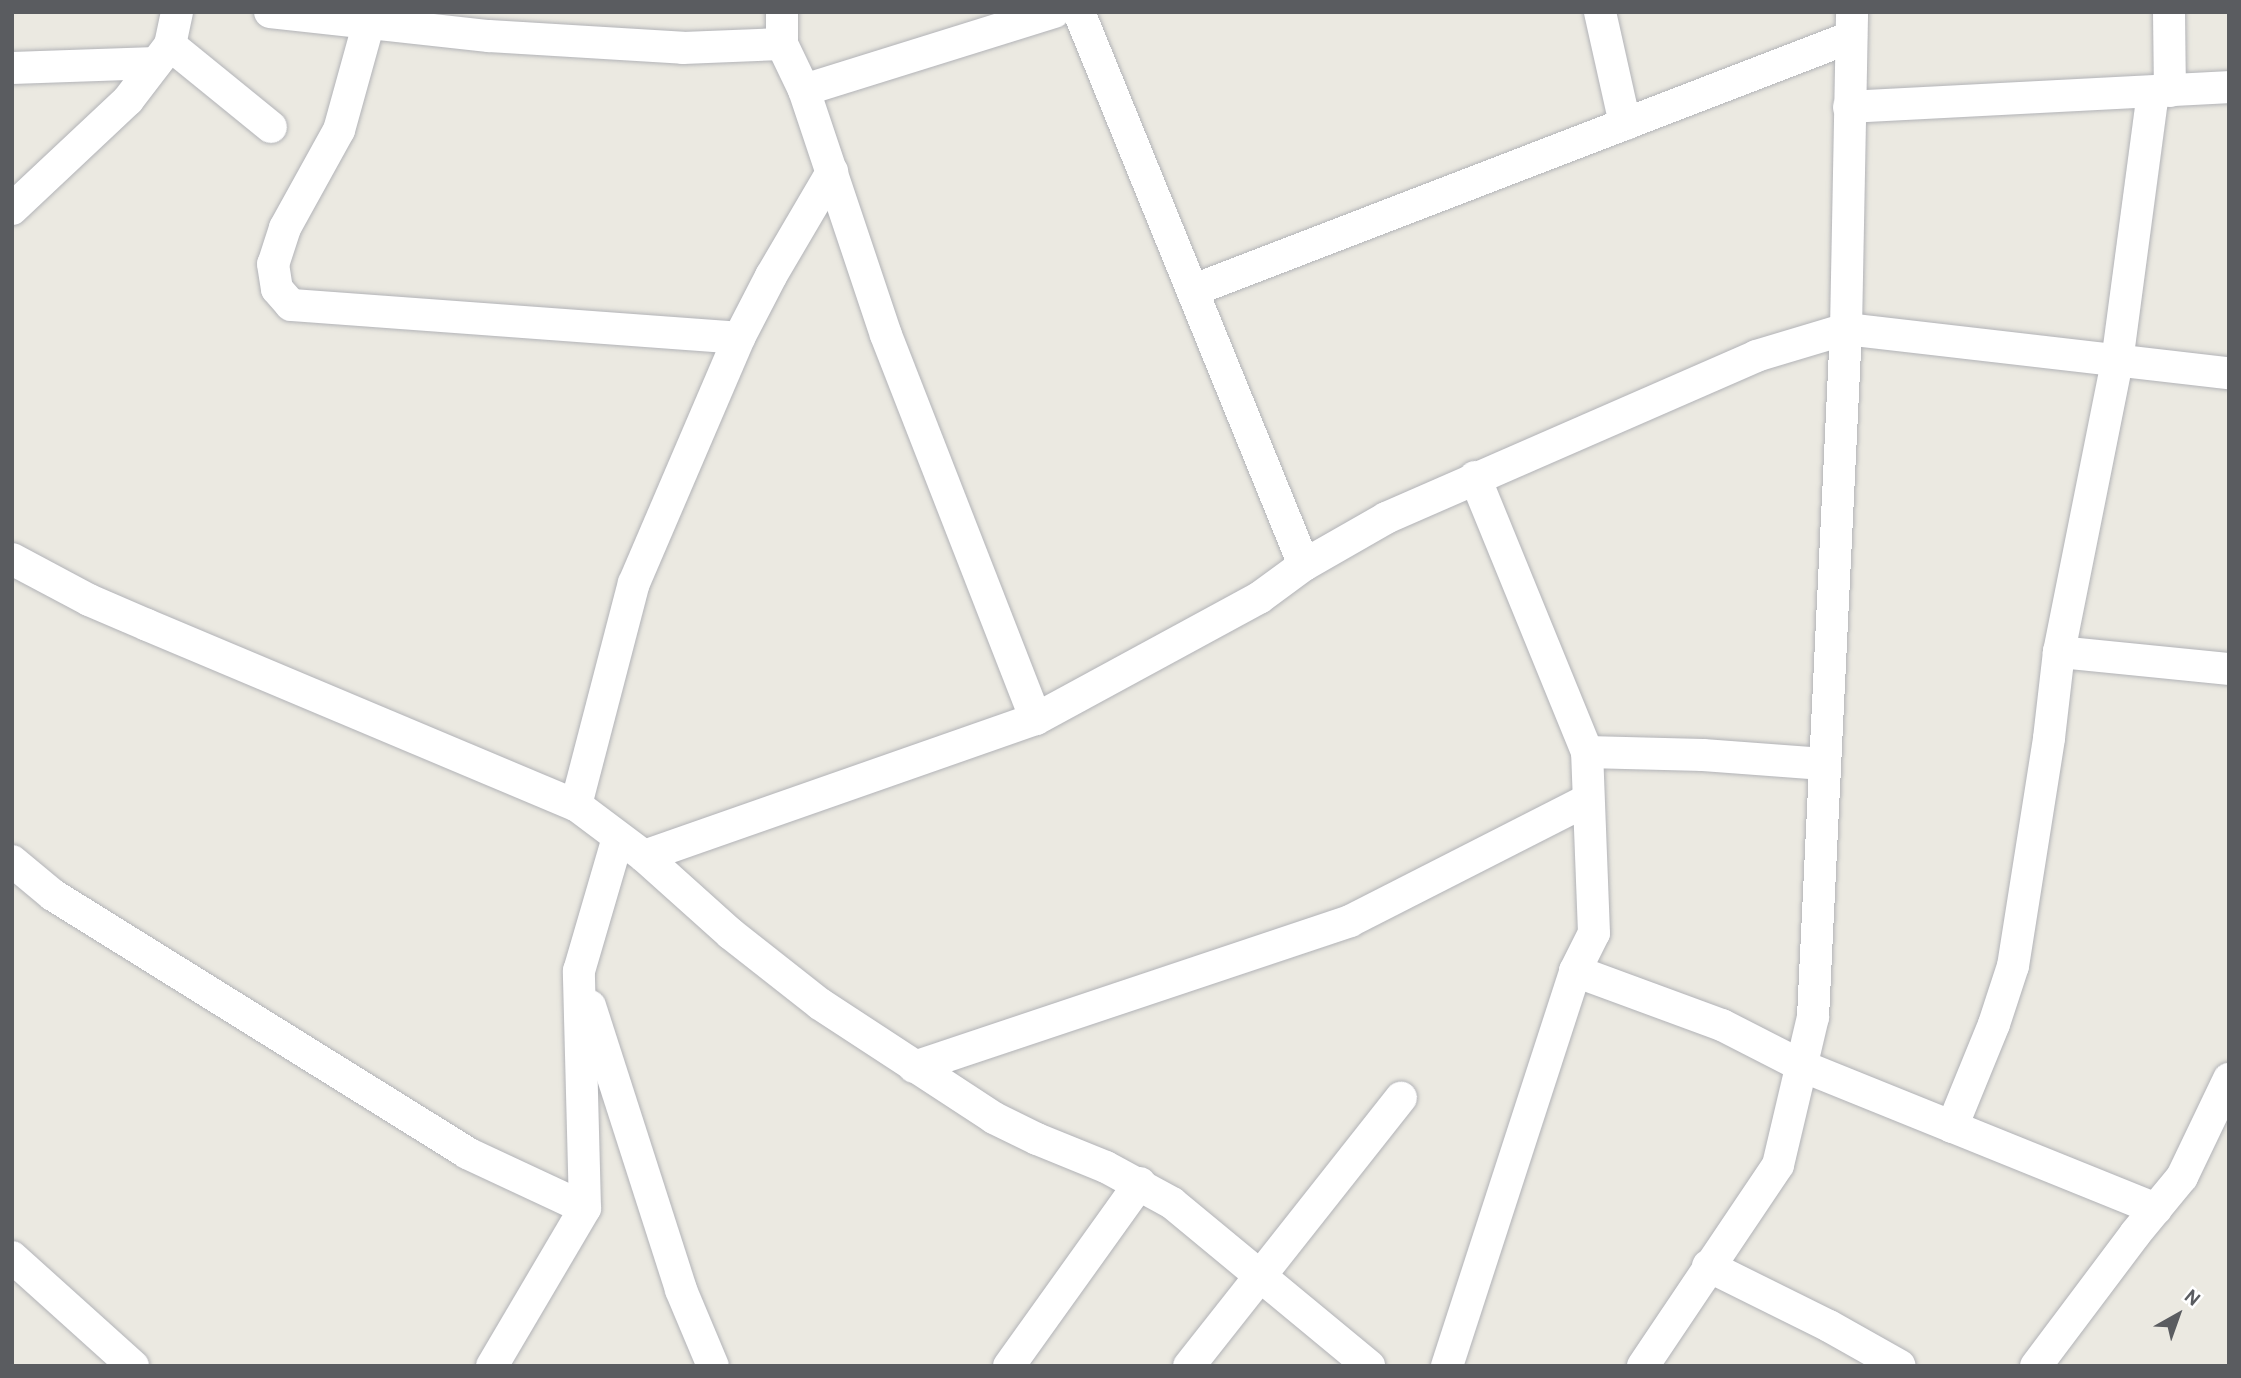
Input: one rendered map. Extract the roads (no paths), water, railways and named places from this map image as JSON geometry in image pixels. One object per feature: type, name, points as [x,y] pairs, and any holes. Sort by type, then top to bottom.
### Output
[{"type":"street","points":[[12,209],[128,100],[163,54],[177,12]]},
{"type":"street","points":[[270,12],[489,36],[670,47],[782,44]]},
{"type":"street","points":[[782,12],[782,44],[804,90],[886,335],[1036,719]]},
{"type":"street","points":[[804,90],[1054,12]]},
{"type":"street","points":[[1079,12],[1304,565]]},
{"type":"street","points":[[1600,12],[1625,124]]},
{"type":"street","points":[[1952,1127],[1994,1024],[2013,966],[2049,738],[2059,652],[2117,362],[2162,92],[2169,12]]},
{"type":"street","points":[[369,22],[339,130],[285,228],[273,264],[277,289],[291,305],[739,338]]},
{"type":"street","points":[[1194,290],[1625,124],[1851,25],[1846,329],[1813,1017],[1778,1164],[1643,1366]]},
{"type":"street","points":[[13,60],[163,54],[271,127]]},
{"type":"street","points":[[1849,107],[2229,87]]},
{"type":"street","points":[[576,805],[635,583],[739,338],[771,276],[832,172]]},
{"type":"street","points":[[644,856],[1036,719],[1259,598],[1304,565],[1386,518],[1756,356],[1846,329],[2229,373]]},
{"type":"street","points":[[1447,1366],[1574,971],[1594,933],[1587,752],[1475,477]]},
{"type":"street","points":[[19,573],[576,805],[644,856],[774,970],[994,1118],[1140,1183],[1202,1226],[1369,1366]]},
{"type":"street","points":[[2059,652],[2229,669]]},
{"type":"street","points":[[1587,752],[1703,755],[1824,764]]},
{"type":"street","points":[[914,1066],[1350,921],[1587,800]]},
{"type":"street","points":[[492,1366],[585,1208],[579,971],[618,838]]},
{"type":"street","points":[[12,861],[52,895],[467,1153],[585,1208]]},
{"type":"street","points":[[579,971],[681,1290],[713,1366]]},
{"type":"street","points":[[1574,971],[1722,1025],[1802,1066],[2156,1209]]},
{"type":"street","points":[[2036,1366],[2182,1177],[2229,1079]]},
{"type":"street","points":[[1189,1366],[1401,1098]]},
{"type":"street","points":[[2197,1147],[2229,1130]]},
{"type":"street","points":[[1009,1366],[1140,1183]]},
{"type":"street","points":[[12,1257],[133,1366]]},
{"type":"street","points":[[1708,1266],[1829,1326],[1900,1366]]}]
